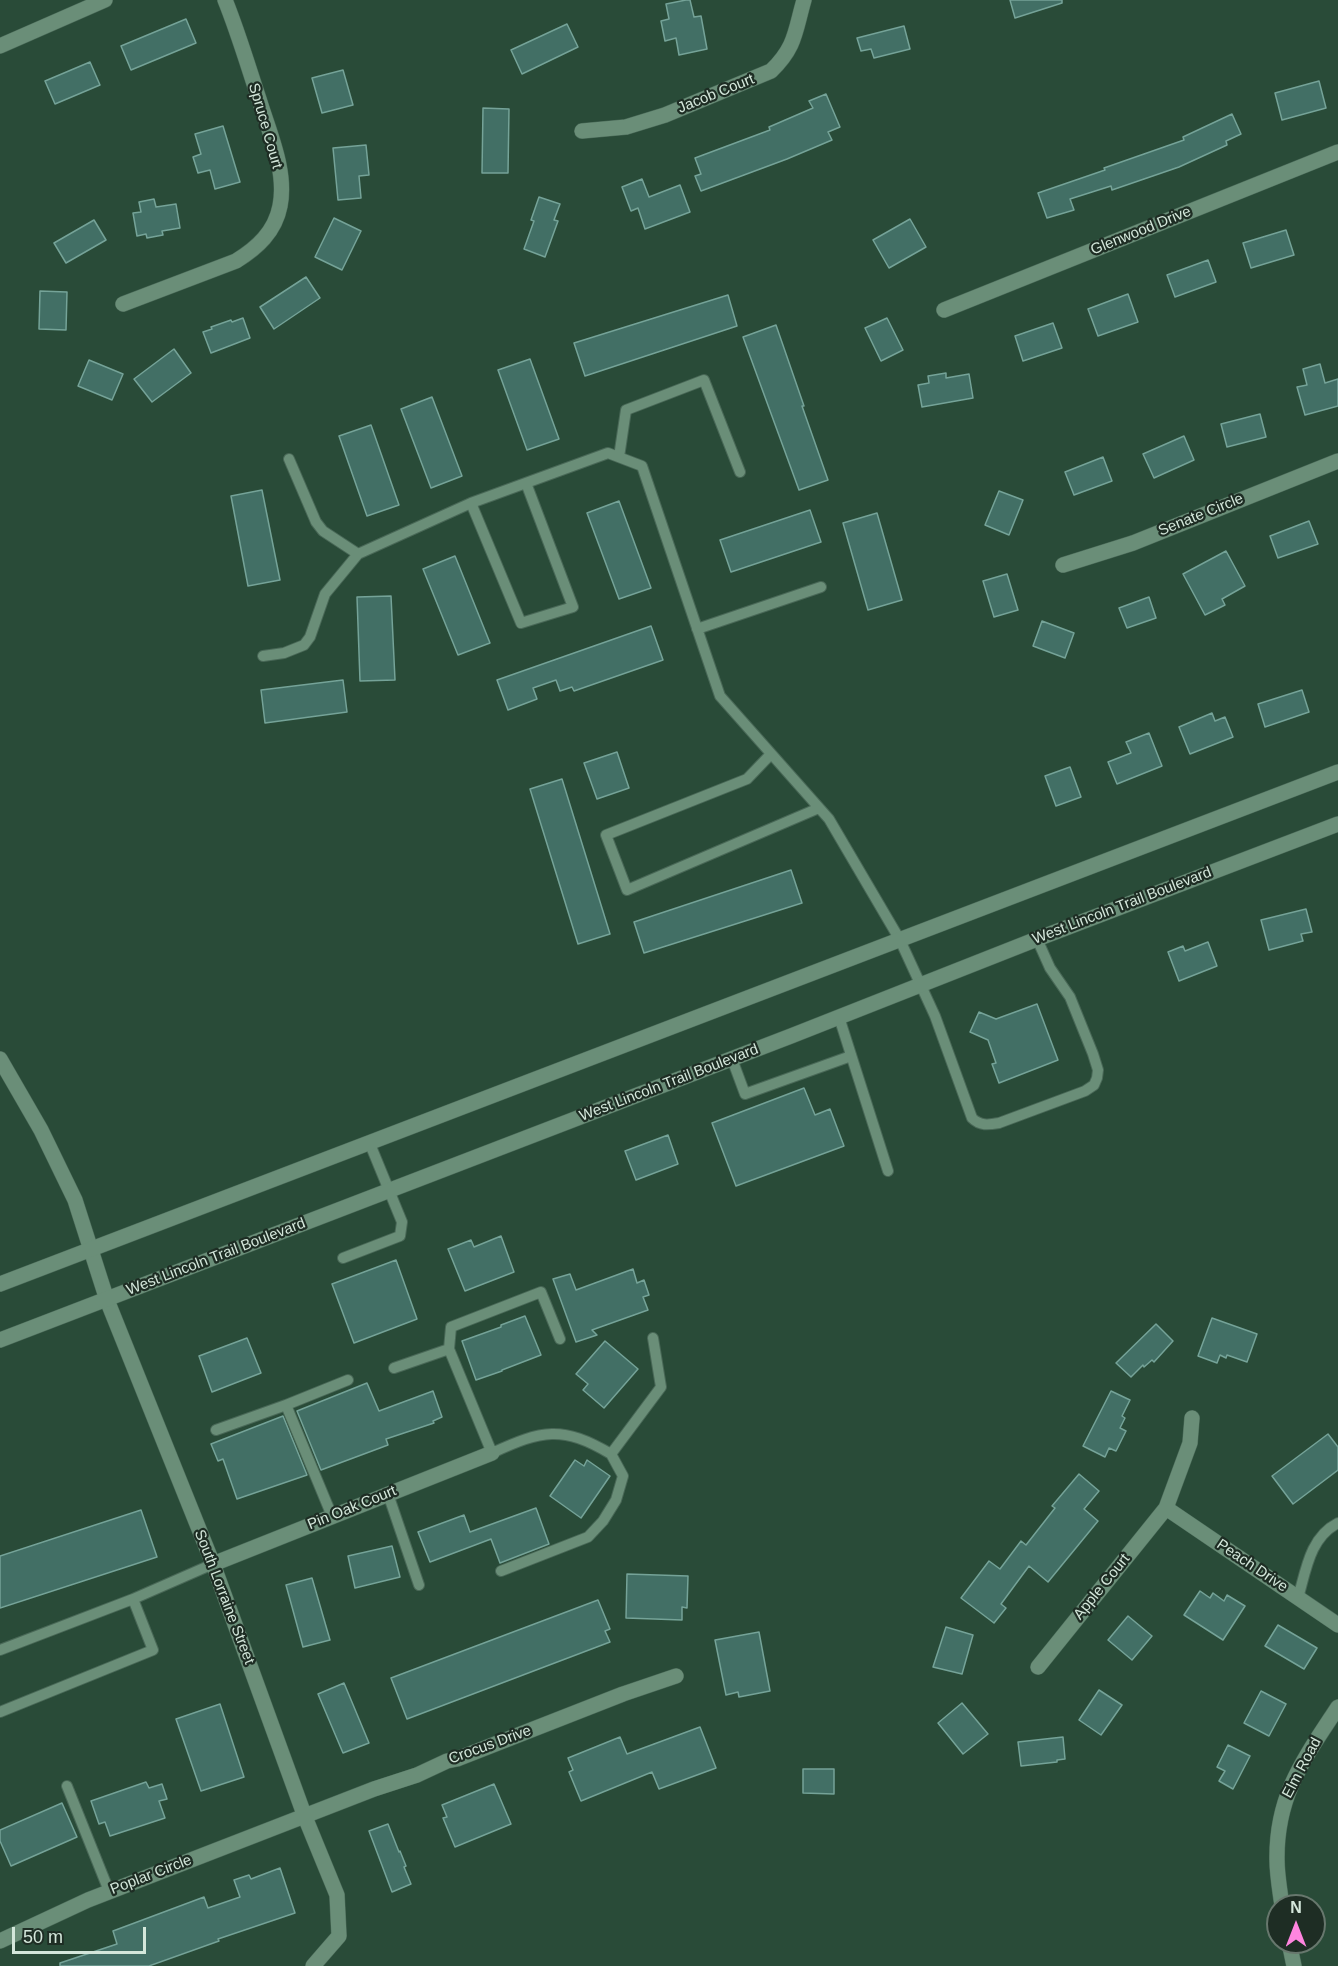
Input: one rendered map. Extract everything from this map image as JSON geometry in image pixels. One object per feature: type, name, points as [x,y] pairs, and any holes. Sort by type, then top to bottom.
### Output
[{"type":"street","points":[[0,46],[105,0]]},
{"type":"street","name":"Spruce Court","points":[[123,304],[236,261],[265,239],[274,224],[280,206],[281,188],[275,152],[225,0]]},
{"type":"street","name":"Jacob Court","points":[[582,131],[626,127],[665,115],[771,72],[783,60],[791,47],[804,0]]},
{"type":"street","name":"Glenwood Drive","points":[[944,310],[1338,152]]},
{"type":"street","name":"Senate Circle","points":[[1063,565],[1133,543],[1338,461]]},
{"type":"street","points":[[0,1284],[1338,772]]},
{"type":"street","name":"West Lincoln Trail Boulevard","points":[[0,1340],[1338,824]]},
{"type":"street","name":"South Lorraine Street","points":[[0,1059],[41,1130],[70,1190],[92,1249],[107,1299],[213,1564],[305,1816],[337,1895],[339,1936],[313,1966]]},
{"type":"street","name":"Apple Court","points":[[1038,1667],[1166,1508],[1190,1443],[1192,1418]]},
{"type":"street","name":"Pin Oak Court","points":[[213,1564],[492,1453]]},
{"type":"street","name":"Peach Drive","points":[[1166,1508],[1338,1625]]},
{"type":"street","name":"Crocus Drive","points":[[305,1816],[417,1775],[447,1761],[623,1694],[676,1676]]},
{"type":"street","name":"Elm Road","points":[[1281,1894],[1277,1862],[1278,1833],[1283,1805],[1294,1778],[1338,1707]]},
{"type":"street","name":"Poplar Circle","points":[[0,1941],[109,1892],[305,1816]]},
{"type":"lane","points":[[619,457],[626,410],[704,380],[740,472]]},
{"type":"lane","points":[[263,656],[284,653],[304,645],[310,637],[325,594],[358,554],[471,503],[608,453],[619,457],[642,466],[720,696],[829,819],[900,940],[935,1016],[972,1118],[978,1124],[999,1123],[1085,1091],[1094,1085],[1097,1078],[1098,1070],[1094,1054],[1070,997],[1050,968],[1037,939]]},
{"type":"lane","points":[[289,459],[316,522],[323,531],[358,554]]},
{"type":"lane","points":[[471,503],[521,623],[573,607],[526,483]]},
{"type":"lane","points":[[697,629],[821,587]]},
{"type":"lane","points":[[771,754],[747,780],[606,836],[627,890],[819,808]]},
{"type":"lane","points":[[839,1017],[888,1171]]},
{"type":"lane","points":[[732,1059],[746,1094],[851,1056]]},
{"type":"lane","points":[[343,1258],[400,1236],[402,1222],[370,1144]]},
{"type":"lane","points":[[501,1571],[588,1538],[603,1521],[616,1500],[623,1476],[611,1454],[593,1443],[570,1435],[547,1433],[519,1441],[492,1453],[449,1349],[451,1327],[541,1292],[560,1339]]},
{"type":"lane","points":[[611,1454],[661,1387],[653,1338]]},
{"type":"lane","points":[[394,1368],[449,1349]]},
{"type":"lane","points":[[216,1430],[348,1380]]},
{"type":"lane","points":[[286,1405],[332,1516]]},
{"type":"lane","points":[[387,1494],[419,1585]]},
{"type":"lane","points":[[1299,1598],[1312,1550],[1323,1534],[1338,1523]]},
{"type":"lane","points":[[0,1650],[133,1599],[213,1564]]},
{"type":"lane","points":[[0,1712],[153,1650],[133,1599]]},
{"type":"lane","points":[[67,1786],[109,1892]]},
{"type":"building","points":[[690,0],[694,17],[701,16],[707,49],[679,55],[676,38],[665,41],[661,21],[669,19],[666,4]]},
{"type":"building","points":[[1010,0],[1062,0],[1062,3],[1015,18]]},
{"type":"building","points":[[186,19],[196,43],[131,70],[121,46]]},
{"type":"building","points":[[567,24],[578,47],[522,74],[511,50]]},
{"type":"building","points":[[904,26],[910,49],[874,58],[871,49],[861,51],[857,38]]},
{"type":"building","points":[[90,62],[100,85],[55,104],[45,81]]},
{"type":"building","points":[[343,70],[353,105],[322,113],[312,78]]},
{"type":"building","points":[[1319,81],[1326,108],[1282,120],[1275,93]]},
{"type":"building","points":[[826,94],[840,127],[828,132],[832,140],[701,191],[695,176],[701,174],[695,158],[770,130],[769,127],[813,108],[809,101]]},
{"type":"building","points":[[483,108],[509,109],[508,173],[482,173]]},
{"type":"building","points":[[1232,114],[1241,134],[1226,141],[1227,145],[1179,167],[1112,190],[1111,186],[1070,199],[1074,210],[1047,218],[1038,193],[1184,140],[1183,137]]},
{"type":"building","points":[[223,126],[240,182],[215,189],[210,170],[198,173],[193,157],[201,154],[195,134]]},
{"type":"building","points":[[366,145],[369,175],[359,176],[361,198],[338,200],[333,148]]},
{"type":"building","points":[[642,179],[649,197],[680,185],[690,212],[645,229],[638,208],[631,211],[622,187]]},
{"type":"building","points":[[539,197],[560,204],[554,220],[558,221],[545,257],[524,249],[534,221],[531,220]]},
{"type":"building","points":[[154,199],[156,207],[176,204],[180,228],[162,231],[163,235],[147,238],[146,234],[137,236],[133,213],[141,212],[139,202]]},
{"type":"building","points":[[334,218],[361,231],[342,270],[315,257]]},
{"type":"building","points":[[910,219],[926,247],[889,268],[873,240]]},
{"type":"building","points":[[94,220],[106,240],[66,263],[54,243]]},
{"type":"building","points":[[1286,230],[1294,255],[1251,268],[1243,243]]},
{"type":"building","points":[[1208,260],[1216,282],[1175,297],[1167,275]]},
{"type":"building","points":[[306,277],[320,298],[274,329],[260,307]]},
{"type":"building","points":[[40,291],[67,292],[66,330],[39,329]]},
{"type":"building","points":[[1128,294],[1138,322],[1098,336],[1088,309]]},
{"type":"building","points":[[728,295],[737,326],[585,376],[574,343]]},
{"type":"building","points":[[243,318],[250,338],[211,353],[203,332],[231,320],[232,322]]},
{"type":"building","points":[[887,318],[903,350],[881,361],[865,328]]},
{"type":"building","points":[[1053,323],[1062,348],[1023,361],[1015,336]]},
{"type":"building","points":[[776,325],[828,480],[799,490],[743,337]]},
{"type":"building","points":[[174,349],[191,373],[152,402],[134,379]]},
{"type":"building","points":[[530,359],[559,439],[527,450],[498,370]]},
{"type":"building","points":[[89,360],[123,374],[112,400],[78,386]]},
{"type":"building","points":[[1320,364],[1325,383],[1338,379],[1338,406],[1305,415],[1297,387],[1307,385],[1303,369]]},
{"type":"building","points":[[946,373],[946,378],[969,374],[973,398],[922,407],[918,385],[929,383],[928,376]]},
{"type":"building","points":[[432,397],[462,476],[431,488],[401,409]]},
{"type":"building","points":[[1260,414],[1266,437],[1227,447],[1221,424]]},
{"type":"building","points":[[371,425],[399,505],[367,516],[339,436]]},
{"type":"building","points":[[1184,436],[1194,460],[1154,478],[1143,454]]},
{"type":"building","points":[[1103,457],[1112,481],[1074,495],[1065,472]]},
{"type":"building","points":[[262,490],[280,580],[248,586],[231,496]]},
{"type":"building","points":[[999,491],[1023,500],[1009,535],[985,525]]},
{"type":"building","points":[[619,501],[651,588],[619,599],[587,513]]},
{"type":"building","points":[[810,510],[821,542],[731,572],[720,540]]},
{"type":"building","points":[[877,513],[902,600],[868,610],[843,523]]},
{"type":"building","points":[[1309,521],[1318,544],[1278,558],[1270,536]]},
{"type":"building","points":[[1226,551],[1245,586],[1222,599],[1225,605],[1205,615],[1183,574]]},
{"type":"building","points":[[455,556],[490,643],[458,655],[423,569]]},
{"type":"building","points":[[1007,574],[1018,610],[994,617],[983,581]]},
{"type":"building","points":[[391,596],[395,680],[360,681],[357,597]]},
{"type":"building","points":[[1149,597],[1156,618],[1127,628],[1119,608]]},
{"type":"building","points":[[1042,621],[1074,633],[1065,658],[1033,646]]},
{"type":"building","points":[[651,626],[663,660],[574,691],[572,687],[560,691],[556,680],[533,688],[537,699],[508,710],[497,680]]},
{"type":"building","points":[[343,680],[347,712],[265,723],[261,690]]},
{"type":"building","points":[[1302,690],[1309,712],[1265,727],[1258,704]]},
{"type":"building","points":[[1212,713],[1215,721],[1225,717],[1233,737],[1190,754],[1179,727]]},
{"type":"building","points":[[1149,733],[1162,766],[1117,784],[1108,762],[1131,753],[1126,742]]},
{"type":"building","points":[[617,752],[629,788],[597,799],[584,763]]},
{"type":"building","points":[[1070,767],[1081,797],[1056,806],[1045,776]]},
{"type":"building","points":[[562,779],[610,934],[578,944],[530,789]]},
{"type":"building","points":[[791,870],[802,903],[644,953],[634,922]]},
{"type":"building","points":[[1306,909],[1312,932],[1301,934],[1303,941],[1269,950],[1261,920]]},
{"type":"building","points":[[1208,942],[1217,966],[1179,981],[1168,952],[1183,946],[1185,951]]},
{"type":"building","points":[[1037,1004],[1058,1060],[999,1083],[992,1064],[996,1063],[988,1040],[970,1032],[979,1012],[996,1019]]},
{"type":"building","points":[[804,1088],[815,1115],[830,1109],[844,1146],[736,1186],[712,1123]]},
{"type":"building","points":[[668,1135],[678,1164],[636,1180],[625,1151]]},
{"type":"building","points":[[501,1236],[514,1272],[465,1291],[448,1249],[471,1240],[474,1247]]},
{"type":"building","points":[[396,1260],[417,1319],[354,1343],[332,1284]]},
{"type":"building","points":[[633,1269],[637,1283],[644,1280],[649,1295],[643,1297],[648,1310],[592,1330],[597,1335],[576,1342],[553,1279],[570,1274],[576,1290]]},
{"type":"building","points":[[525,1316],[541,1355],[476,1380],[462,1341]]},
{"type":"building","points":[[1212,1318],[1257,1334],[1247,1362],[1220,1355],[1217,1363],[1198,1356]]},
{"type":"building","points":[[1156,1324],[1173,1341],[1154,1362],[1152,1360],[1144,1367],[1143,1365],[1131,1377],[1116,1363]]},
{"type":"building","points":[[247,1338],[261,1373],[212,1392],[199,1356]]},
{"type":"building","points":[[605,1341],[638,1369],[604,1408],[583,1390],[588,1384],[576,1374]]},
{"type":"building","points":[[367,1383],[379,1411],[433,1391],[442,1417],[433,1421],[434,1423],[386,1439],[388,1445],[321,1470],[297,1411]]},
{"type":"building","points":[[1111,1391],[1130,1400],[1122,1416],[1125,1418],[1120,1428],[1126,1431],[1116,1451],[1109,1448],[1105,1457],[1083,1446]]},
{"type":"building","points":[[283,1416],[307,1475],[237,1499],[223,1459],[218,1461],[211,1444]]},
{"type":"building","points":[[1328,1434],[1338,1447],[1338,1470],[1293,1504],[1272,1476]]},
{"type":"building","points":[[575,1460],[584,1466],[587,1460],[610,1476],[581,1518],[550,1496]]},
{"type":"building","points":[[1079,1474],[1099,1491],[1084,1509],[1098,1521],[1048,1582],[1029,1566],[1001,1604],[1006,1608],[994,1623],[961,1598],[989,1561],[1000,1569],[1021,1541],[1026,1545],[1055,1508],[1052,1506]]},
{"type":"building","points":[[536,1508],[549,1544],[500,1563],[491,1539],[430,1562],[418,1532],[464,1515],[470,1532]]},
{"type":"building","points":[[141,1510],[157,1557],[0,1608],[0,1556]]},
{"type":"building","points":[[392,1546],[400,1577],[355,1588],[348,1556]]},
{"type":"building","points":[[627,1574],[688,1576],[687,1608],[682,1607],[682,1620],[626,1618]]},
{"type":"building","points":[[312,1578],[330,1640],[303,1647],[286,1585]]},
{"type":"building","points":[[1200,1591],[1210,1598],[1213,1593],[1224,1601],[1227,1595],[1245,1606],[1223,1640],[1184,1615]]},
{"type":"building","points":[[598,1600],[610,1629],[605,1631],[610,1642],[407,1719],[391,1678]]},
{"type":"building","points":[[1128,1616],[1152,1636],[1132,1660],[1108,1640]]},
{"type":"building","points":[[1278,1625],[1317,1648],[1304,1669],[1265,1646]]},
{"type":"building","points":[[946,1627],[973,1635],[962,1674],[933,1667]]},
{"type":"building","points":[[759,1632],[770,1691],[739,1697],[738,1692],[726,1695],[715,1640]]},
{"type":"building","points":[[344,1683],[369,1743],[343,1753],[318,1694]]},
{"type":"building","points":[[1099,1690],[1122,1705],[1101,1735],[1079,1720]]},
{"type":"building","points":[[1261,1691],[1286,1704],[1269,1736],[1244,1723]]},
{"type":"building","points":[[962,1703],[988,1734],[963,1754],[938,1723]]},
{"type":"building","points":[[220,1704],[244,1777],[201,1791],[176,1719]]},
{"type":"building","points":[[700,1727],[716,1768],[659,1789],[652,1772],[581,1801],[569,1772],[573,1770],[568,1758],[620,1737],[627,1754]]},
{"type":"building","points":[[1063,1737],[1065,1759],[1021,1766],[1018,1742]]},
{"type":"building","points":[[1228,1745],[1250,1756],[1233,1789],[1219,1781],[1225,1771],[1217,1767]]},
{"type":"building","points":[[803,1769],[834,1769],[834,1794],[803,1793]]},
{"type":"building","points":[[146,1782],[149,1788],[162,1784],[167,1799],[159,1801],[165,1818],[110,1836],[105,1822],[99,1824],[91,1801]]},
{"type":"building","points":[[494,1784],[511,1824],[455,1847],[443,1818],[447,1817],[442,1805]]},
{"type":"building","points":[[62,1803],[77,1837],[11,1866],[0,1841],[0,1830]]},
{"type":"building","points":[[388,1824],[411,1884],[392,1892],[369,1831]]},
{"type":"building","points":[[280,1868],[295,1913],[218,1939],[219,1941],[149,1966],[60,1966],[60,1963],[117,1944],[113,1931],[204,1897],[208,1908],[240,1897],[234,1880],[249,1875],[251,1879]]}]
